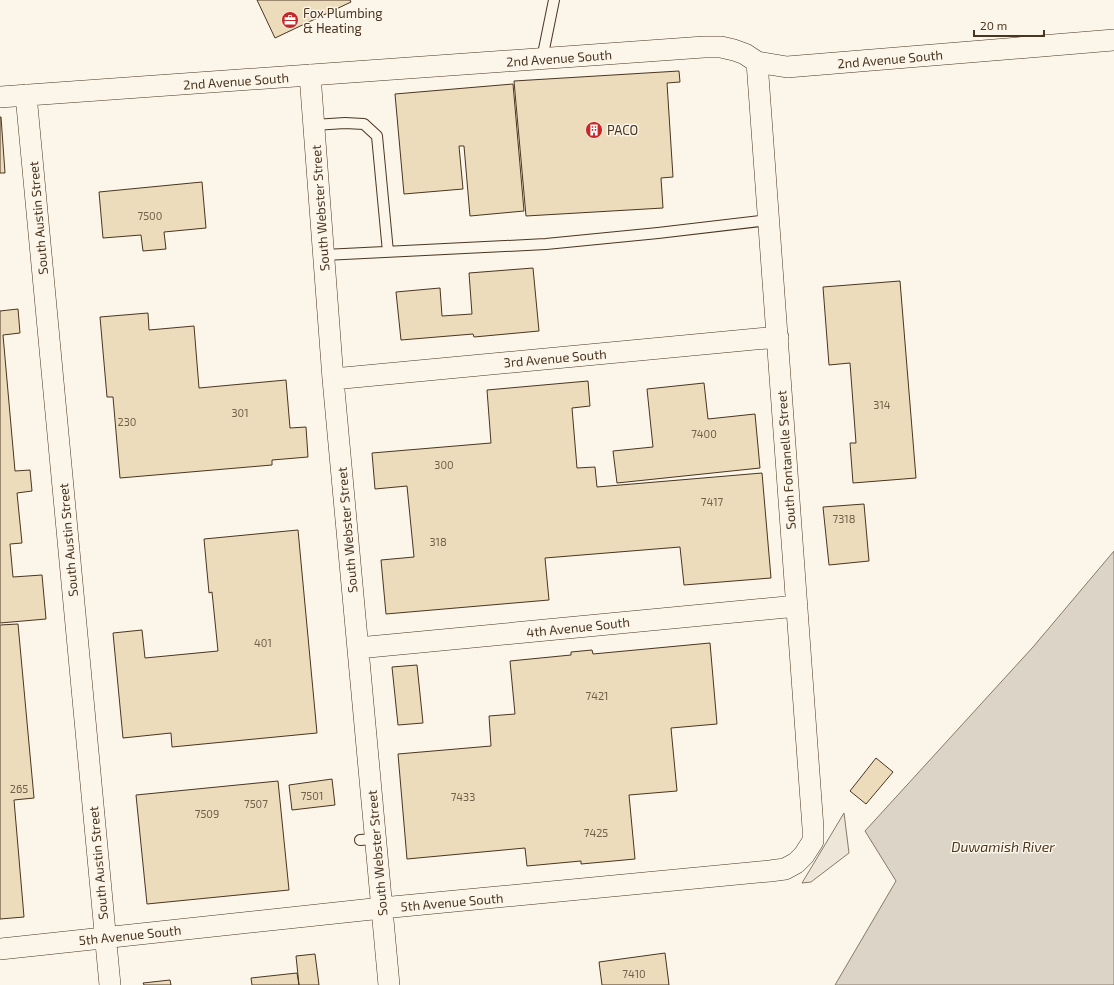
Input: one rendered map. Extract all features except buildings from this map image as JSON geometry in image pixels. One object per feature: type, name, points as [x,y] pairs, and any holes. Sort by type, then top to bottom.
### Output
[{"type":"street","name":"2nd Avenue South","points":[[0,97],[721,47],[745,54],[757,62],[787,67],[1114,40]]},
{"type":"street","name":"South Fontanelle Street","points":[[757,62],[813,828],[813,841],[804,855]]},
{"type":"street","name":"South Webster Street","points":[[310,75],[333,379],[358,648],[368,840],[382,908],[389,985]]},
{"type":"street","name":"South Austin Street","points":[[26,95],[110,985]]},
{"type":"street","name":"3rd Avenue South","points":[[333,379],[778,337]]},
{"type":"street","name":"4th Avenue South","points":[[358,648],[797,606]]},
{"type":"street","name":"5th Avenue South","points":[[0,949],[382,908],[770,871],[785,868],[796,863],[804,855]]},
{"type":"lane","points":[[542,59],[554,0]]},
{"type":"lane","points":[[314,125],[345,123],[364,124],[377,136],[388,252]]},
{"type":"lane","points":[[324,255],[546,244],[769,220]]},
{"type":"shaded area","points":[[844,813],[849,853],[811,882],[802,883]]},
{"type":"water","name":"Duwamish River","points":[[1114,551],[1114,985],[835,985],[896,881],[865,831],[1033,647]]},
{"type":"place","name":"Fox Plumbing & Heating","points":[[290,20]]},
{"type":"place","name":"PACO","points":[[594,130]]}]
